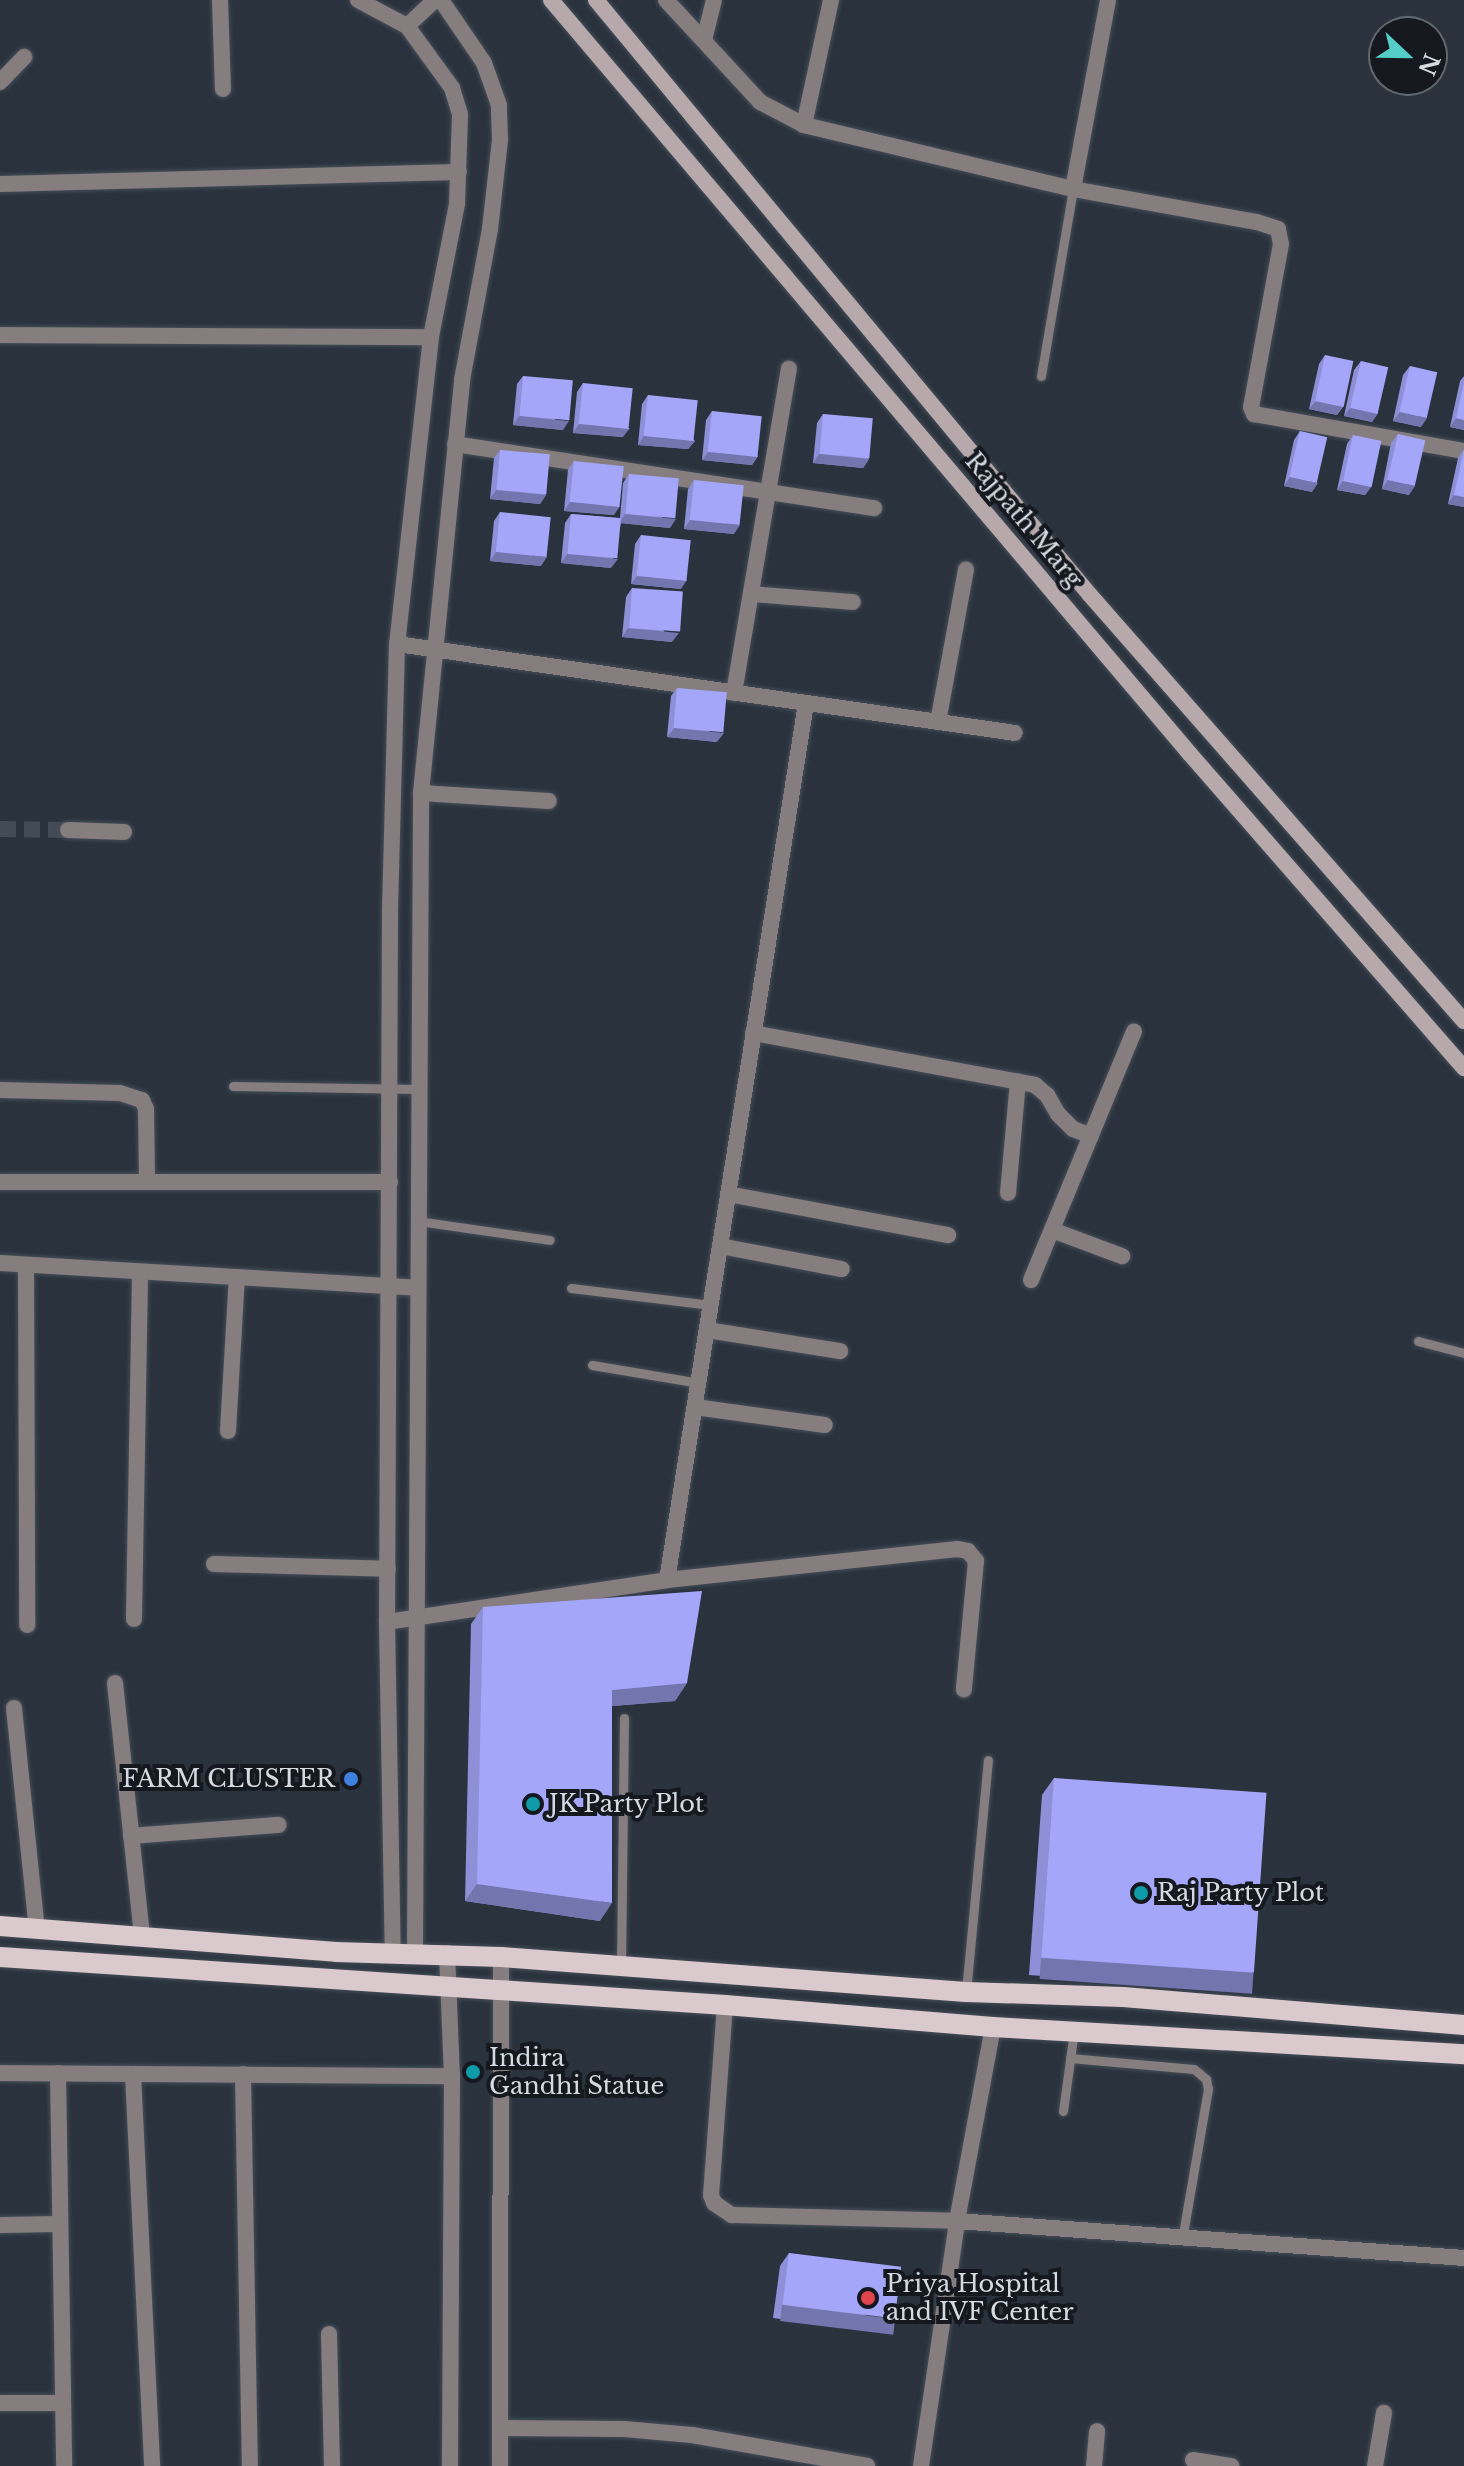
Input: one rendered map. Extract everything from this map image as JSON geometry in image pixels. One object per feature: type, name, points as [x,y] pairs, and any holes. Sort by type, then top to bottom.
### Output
[{"type":"main road","name":"Rajpath Marg","points":[[551,0],[1190,754],[1464,1068]]},
{"type":"main road","name":"Rajpath Marg","points":[[596,0],[1090,595],[1464,1021]]},
{"type":"main road","points":[[0,1926],[393,1953],[447,1953],[966,1992],[1123,1997],[1464,2025]]},
{"type":"main road","points":[[0,1957],[140,1964],[501,1993],[725,2005],[993,2027],[1464,2054]]},
{"type":"street","points":[[220,0],[223,89]]},
{"type":"street","points":[[358,0],[407,26],[452,88],[460,114],[459,172],[451,245],[431,337],[397,644],[390,911],[391,1286],[387,1622],[393,1953]]},
{"type":"street","points":[[407,26],[438,0],[484,63],[499,105],[500,140],[490,229],[462,380],[421,793],[415,1954]]},
{"type":"street","points":[[666,0],[760,102],[804,125],[1073,189],[1257,222],[1278,229],[1281,244],[1251,407],[1254,414],[1464,451]]},
{"type":"street","points":[[704,40],[714,0]]},
{"type":"street","points":[[804,125],[831,0]]},
{"type":"street","points":[[1073,189],[1108,0]]},
{"type":"street","points":[[0,82],[24,57]]},
{"type":"street","points":[[0,184],[459,172]]},
{"type":"street","points":[[0,335],[431,337]]},
{"type":"street","points":[[734,693],[789,369]]},
{"type":"street","points":[[455,444],[874,508]]},
{"type":"street","points":[[938,722],[966,570]]},
{"type":"street","points":[[751,594],[853,602]]},
{"type":"street","points":[[397,644],[1015,733]]},
{"type":"street","points":[[667,1580],[806,703]]},
{"type":"street","points":[[421,793],[549,801]]},
{"type":"street","points":[[68,830],[124,832]]},
{"type":"street","points":[[1031,1280],[1134,1031]]},
{"type":"street","points":[[753,1033],[1035,1085],[1047,1095],[1058,1114],[1073,1129],[1091,1136]]},
{"type":"street","points":[[1008,1193],[1018,1081]]},
{"type":"street","points":[[0,1090],[120,1093],[142,1100],[146,1109],[147,1182]]},
{"type":"street","points":[[0,1182],[390,1182]]},
{"type":"street","points":[[728,1194],[948,1235]]},
{"type":"street","points":[[1052,1230],[1122,1256]]},
{"type":"street","points":[[720,1246],[842,1269]]},
{"type":"street","points":[[0,1263],[417,1288]]},
{"type":"street","points":[[26,1265],[27,1625]]},
{"type":"street","points":[[134,1619],[140,1272]]},
{"type":"street","points":[[228,1431],[237,1277]]},
{"type":"street","points":[[707,1330],[840,1351]]},
{"type":"street","points":[[695,1407],[825,1425]]},
{"type":"street","points":[[387,1622],[667,1580],[957,1549],[968,1551],[976,1561],[964,1689]]},
{"type":"street","points":[[214,1564],[388,1569]]},
{"type":"street","points":[[115,1683],[142,1936]]},
{"type":"street","points":[[14,1708],[37,1929]]},
{"type":"street","points":[[131,1836],[279,1825]]},
{"type":"street","points":[[447,1953],[452,2076],[450,2466]]},
{"type":"street","points":[[500,2466],[501,1957]]},
{"type":"street","points":[[725,2005],[711,2195],[722,2211],[732,2215],[957,2221],[1182,2240],[1464,2258]]},
{"type":"street","points":[[921,2466],[957,2221],[993,2027]]},
{"type":"street","points":[[0,2073],[452,2076]]},
{"type":"street","points":[[58,2073],[64,2466]]},
{"type":"street","points":[[133,2074],[152,2466]]},
{"type":"street","points":[[243,2074],[250,2466]]},
{"type":"street","points":[[0,2225],[60,2224]]},
{"type":"street","points":[[329,2334],[332,2466]]},
{"type":"street","points":[[0,2403],[63,2403]]},
{"type":"street","points":[[1375,2466],[1384,2413]]},
{"type":"street","points":[[500,2428],[624,2429],[692,2435],[867,2466]]},
{"type":"street","points":[[1094,2466],[1097,2431]]},
{"type":"street","points":[[1193,2460],[1232,2466]]},
{"type":"lane","points":[[1041,376],[1073,189]]},
{"type":"lane","points":[[233,1086],[419,1089]]},
{"type":"lane","points":[[418,1221],[550,1240]]},
{"type":"lane","points":[[571,1288],[711,1305]]},
{"type":"lane","points":[[1418,1341],[1464,1353]]},
{"type":"lane","points":[[592,1365],[699,1383]]},
{"type":"lane","points":[[621,1965],[624,1718]]},
{"type":"lane","points":[[966,1992],[988,1760]]},
{"type":"lane","points":[[1063,2111],[1074,2031]]},
{"type":"lane","points":[[1070,2058],[1194,2069],[1206,2079],[1208,2089],[1182,2240]]},
{"type":"building","points":[[1325,355],[1353,361],[1344,407],[1315,401]]},
{"type":"building","points":[[1361,361],[1388,367],[1377,414],[1350,408]]},
{"type":"building","points":[[1410,366],[1437,372],[1427,418],[1399,412]]},
{"type":"building","points":[[523,376],[573,380],[569,420],[520,416]]},
{"type":"building","points":[[583,383],[633,388],[628,429],[579,424]]},
{"type":"building","points":[[1464,383],[1464,420],[1456,418]]},
{"type":"building","points":[[648,395],[698,400],[693,441],[644,436]]},
{"type":"building","points":[[712,411],[762,416],[757,457],[708,452]]},
{"type":"building","points":[[823,414],[873,418],[869,458],[820,454]]},
{"type":"building","points":[[1300,431],[1327,437],[1317,483],[1289,477]]},
{"type":"building","points":[[1398,434],[1425,440],[1415,486],[1387,480]]},
{"type":"building","points":[[1353,435],[1381,441],[1372,487],[1343,481]]},
{"type":"building","points":[[500,450],[550,454],[546,494],[497,490]]},
{"type":"building","points":[[1464,450],[1464,497],[1454,495]]},
{"type":"building","points":[[574,461],[624,466],[619,507],[570,502]]},
{"type":"building","points":[[629,474],[679,478],[675,518],[626,514]]},
{"type":"building","points":[[694,480],[744,485],[740,525],[690,520]]},
{"type":"building","points":[[500,512],[551,517],[547,557],[496,552]]},
{"type":"building","points":[[571,514],[621,518],[617,558],[568,554]]},
{"type":"building","points":[[641,535],[691,540],[686,581],[637,576]]},
{"type":"building","points":[[632,588],[683,592],[680,631],[629,628]]},
{"type":"building","points":[[677,688],[727,692],[723,732],[674,728]]},
{"type":"building","name":"JK Party Plot","points":[[702,1591],[687,1683],[612,1690],[612,1903],[477,1884],[483,1607]]},
{"type":"building","name":"Raj Party Plot","points":[[1054,1778],[1266,1793],[1254,1972],[1041,1958]]},
{"type":"building","points":[[789,2253],[901,2267],[895,2318],[783,2305]]},
{"type":"tunnel","points":[[0,829],[68,830]]},
{"type":"place","name":"FARM CLUSTER","points":[[351,1779]]},
{"type":"place","name":"JK Party Plot","points":[[533,1804]]},
{"type":"place","name":"Raj Party Plot","points":[[1141,1893]]},
{"type":"place","name":"Indira Gandhi Statue","points":[[473,2072]]},
{"type":"place","name":"Priya Hospital and IVF Center","points":[[868,2298]]}]
